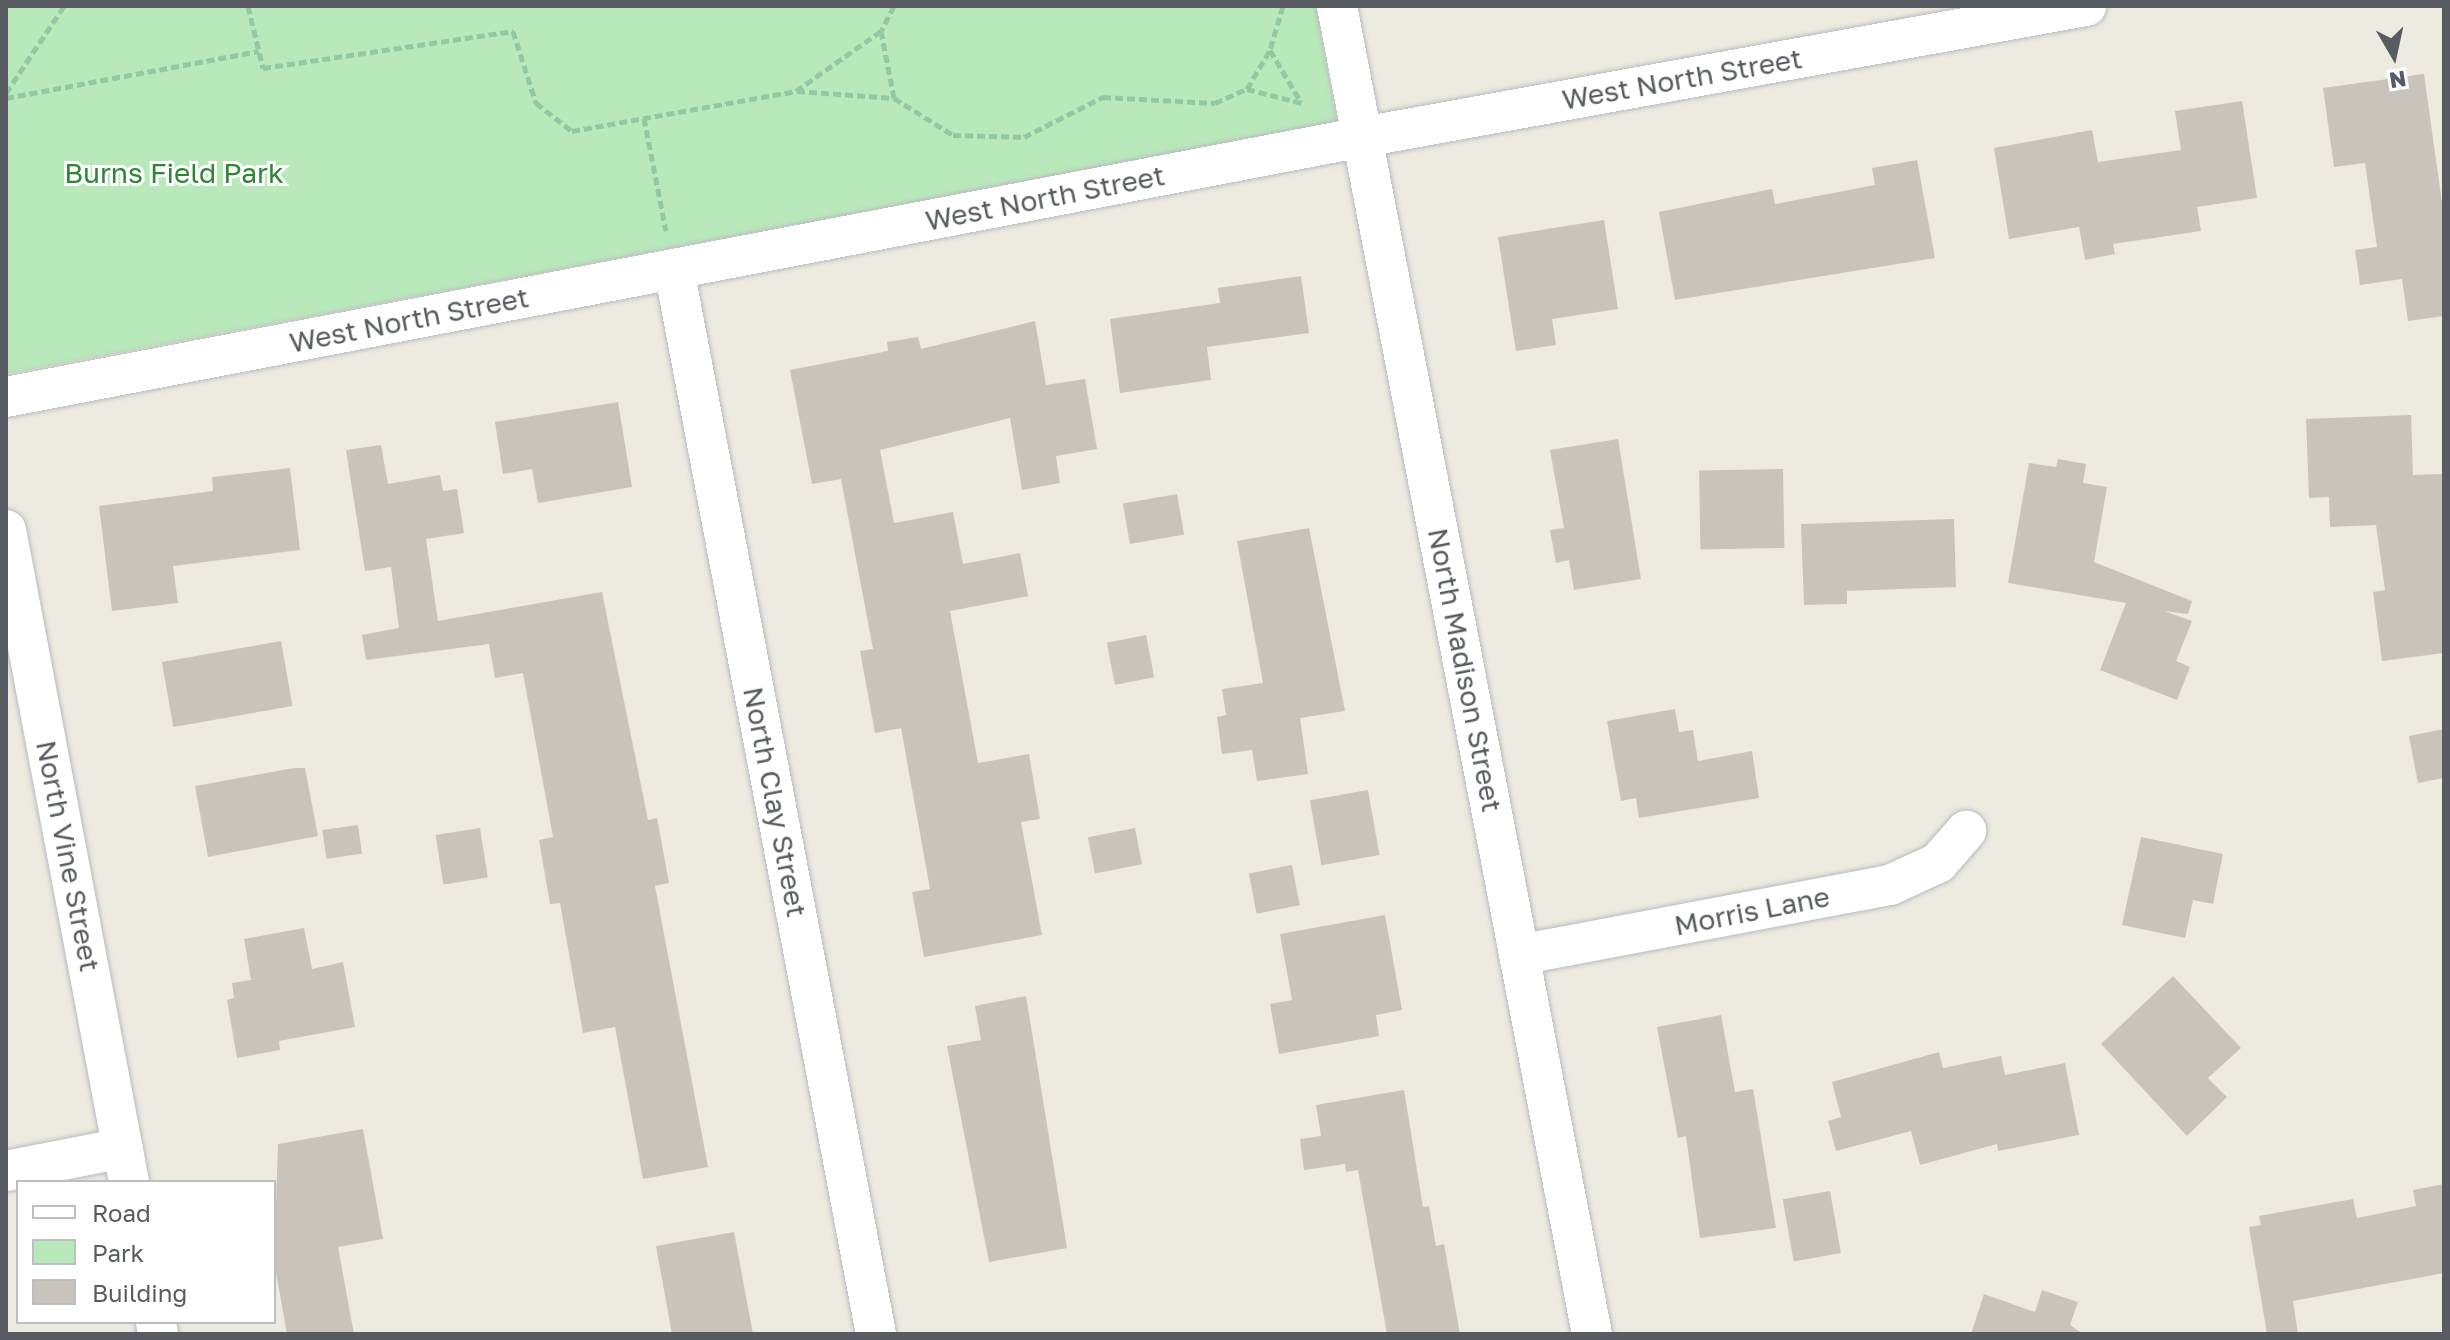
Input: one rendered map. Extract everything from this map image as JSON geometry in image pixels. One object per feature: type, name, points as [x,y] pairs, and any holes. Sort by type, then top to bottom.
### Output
[{"type":"street","name":"North Madison Street","points":[[1337,6],[1592,1334]]},
{"type":"street","name":"West North Street","points":[[6,397],[1363,137],[2086,6]]},
{"type":"street","name":"North Clay Street","points":[[674,269],[876,1334]]},
{"type":"street","name":"North Vine Street","points":[[6,530],[126,1165]]},
{"type":"street","name":"Morris Lane","points":[[1519,955],[1890,885],[1938,863],[1966,831]]},
{"type":"street","points":[[6,1171],[126,1165]]},
{"type":"path","points":[[6,95],[64,6]]},
{"type":"path","points":[[248,6],[263,68],[513,31],[536,103],[572,131],[796,91],[894,98],[953,135],[1024,137],[1103,97],[1215,103],[1247,89],[1270,50],[1283,6]]},
{"type":"path","points":[[796,91],[881,31],[894,6]]},
{"type":"path","points":[[881,31],[894,98]]},
{"type":"path","points":[[1247,89],[1302,103],[1270,50]]},
{"type":"path","points":[[6,95],[259,51]]},
{"type":"path","points":[[644,118],[674,269]]},
{"type":"green space","name":"Burns Field Park","points":[[6,6],[1316,6],[1337,122],[7,374]]},
{"type":"building","points":[[2424,74],[2444,217],[2444,316],[2408,321],[2402,279],[2360,285],[2355,250],[2377,247],[2365,163],[2334,167],[2323,88]]},
{"type":"building","points":[[2242,101],[2257,198],[2197,207],[2201,231],[2113,244],[2115,254],[2085,260],[2079,227],[2009,239],[1994,148],[2092,130],[2098,162],[2181,150],[2175,111]]},
{"type":"building","points":[[1917,160],[1935,258],[1675,300],[1659,212],[1772,189],[1775,204],[1875,185],[1872,168]]},
{"type":"building","points":[[1604,220],[1618,309],[1552,319],[1556,345],[1516,351],[1498,237]]},
{"type":"building","points":[[1301,276],[1309,333],[1207,347],[1211,380],[1120,393],[1110,319],[1220,303],[1218,288]]},
{"type":"building","points":[[1035,321],[1046,385],[1085,379],[1097,449],[1056,456],[1060,483],[1022,490],[1010,418],[880,450],[894,523],[953,512],[963,564],[1020,553],[1028,596],[950,611],[978,763],[1029,754],[1040,819],[1021,822],[1042,935],[924,957],[912,892],[930,889],[901,728],[875,733],[860,651],[873,649],[841,479],[812,484],[790,370],[888,351],[887,342],[918,337],[921,349]]},
{"type":"building","points":[[618,402],[632,487],[538,503],[532,469],[503,474],[495,422]]},
{"type":"building","points":[[2411,415],[2413,475],[2444,474],[2444,653],[2382,661],[2373,592],[2385,590],[2376,525],[2330,527],[2329,497],[2309,498],[2306,419]]},
{"type":"building","points":[[1618,439],[1641,579],[1574,590],[1569,560],[1556,563],[1550,530],[1564,528],[1550,450]]},
{"type":"building","points":[[381,445],[388,484],[440,475],[443,491],[457,489],[464,533],[426,539],[438,621],[602,592],[648,820],[657,818],[669,883],[655,886],[708,1167],[643,1179],[615,1027],[583,1033],[560,903],[550,904],[539,840],[553,837],[523,673],[495,678],[489,644],[366,660],[362,635],[399,628],[391,567],[365,571],[346,450]]},
{"type":"building","points":[[2058,459],[2086,464],[2083,483],[2107,487],[2094,562],[2192,601],[2188,614],[2164,611],[2192,621],[2176,661],[2190,667],[2177,700],[2100,670],[2126,603],[2008,583],[2029,463],[2056,467]]},
{"type":"building","points":[[290,468],[300,550],[173,566],[178,603],[112,611],[99,506],[213,491],[212,477]]},
{"type":"building","points":[[1783,469],[1784,548],[1700,549],[1699,470]]},
{"type":"building","points":[[1177,494],[1184,534],[1130,544],[1123,504]]},
{"type":"building","points":[[1954,519],[1956,587],[1847,591],[1847,604],[1804,605],[1801,524]]},
{"type":"building","points":[[1309,528],[1345,711],[1300,718],[1308,774],[1257,781],[1252,750],[1222,754],[1217,717],[1226,715],[1222,689],[1263,683],[1237,541]]},
{"type":"building","points":[[1146,635],[1154,677],[1115,685],[1107,643]]},
{"type":"building","points":[[281,641],[292,706],[173,727],[162,662]]},
{"type":"building","points":[[1675,709],[1679,732],[1693,730],[1698,761],[1752,751],[1759,798],[1639,818],[1636,798],[1621,801],[1607,721]]},
{"type":"building","points":[[2444,729],[2444,778],[2418,783],[2409,736]]},
{"type":"building","points":[[305,768],[318,836],[208,857],[195,786]]},
{"type":"building","points":[[1368,790],[1379,855],[1321,865],[1310,800]]},
{"type":"building","points":[[358,825],[362,854],[326,859],[322,830]]},
{"type":"building","points":[[480,828],[488,877],[443,884],[436,835]]},
{"type":"building","points":[[1135,828],[1142,864],[1095,873],[1088,837]]},
{"type":"building","points":[[2141,837],[2223,854],[2213,904],[2193,900],[2185,938],[2122,925]]},
{"type":"building","points":[[1292,865],[1300,905],[1257,914],[1249,873]]},
{"type":"building","points":[[1385,915],[1402,1010],[1376,1015],[1379,1036],[1279,1054],[1270,1004],[1292,1000],[1280,934]]},
{"type":"building","points":[[304,928],[312,969],[343,962],[355,1027],[279,1041],[280,1050],[237,1058],[227,1000],[234,998],[232,983],[251,980],[244,939]]},
{"type":"building","points":[[2173,976],[2241,1048],[2208,1078],[2227,1097],[2187,1136],[2101,1044]]},
{"type":"building","points":[[1026,996],[1067,1248],[989,1262],[947,1046],[981,1040],[975,1006]]},
{"type":"building","points":[[1721,1015],[1735,1092],[1753,1089],[1776,1228],[1700,1238],[1686,1136],[1678,1138],[1657,1027]]},
{"type":"building","points":[[1939,1052],[1943,1068],[2001,1056],[2005,1075],[2065,1063],[2079,1135],[1998,1151],[1997,1144],[1920,1165],[1911,1131],[1836,1151],[1828,1121],[1841,1117],[1832,1082]]},
{"type":"building","points":[[1404,1090],[1423,1207],[1429,1206],[1436,1246],[1444,1244],[1460,1334],[1387,1334],[1358,1170],[1346,1172],[1345,1164],[1304,1170],[1300,1139],[1321,1136],[1316,1105]]},
{"type":"building","points":[[363,1129],[383,1239],[338,1247],[354,1334],[287,1334],[276,1272],[278,1144]]},
{"type":"building","points":[[2444,1184],[2444,1273],[2293,1301],[2298,1334],[2267,1334],[2249,1227],[2261,1225],[2259,1216],[2353,1199],[2357,1218],[2416,1206],[2413,1190]]},
{"type":"building","points":[[1830,1191],[1841,1253],[1794,1261],[1783,1199]]},
{"type":"building","points":[[734,1232],[753,1334],[672,1334],[656,1246]]},
{"type":"building","points":[[2042,1290],[2078,1302],[2070,1325],[2083,1334],[1971,1334],[1984,1294],[2035,1312]]}]
